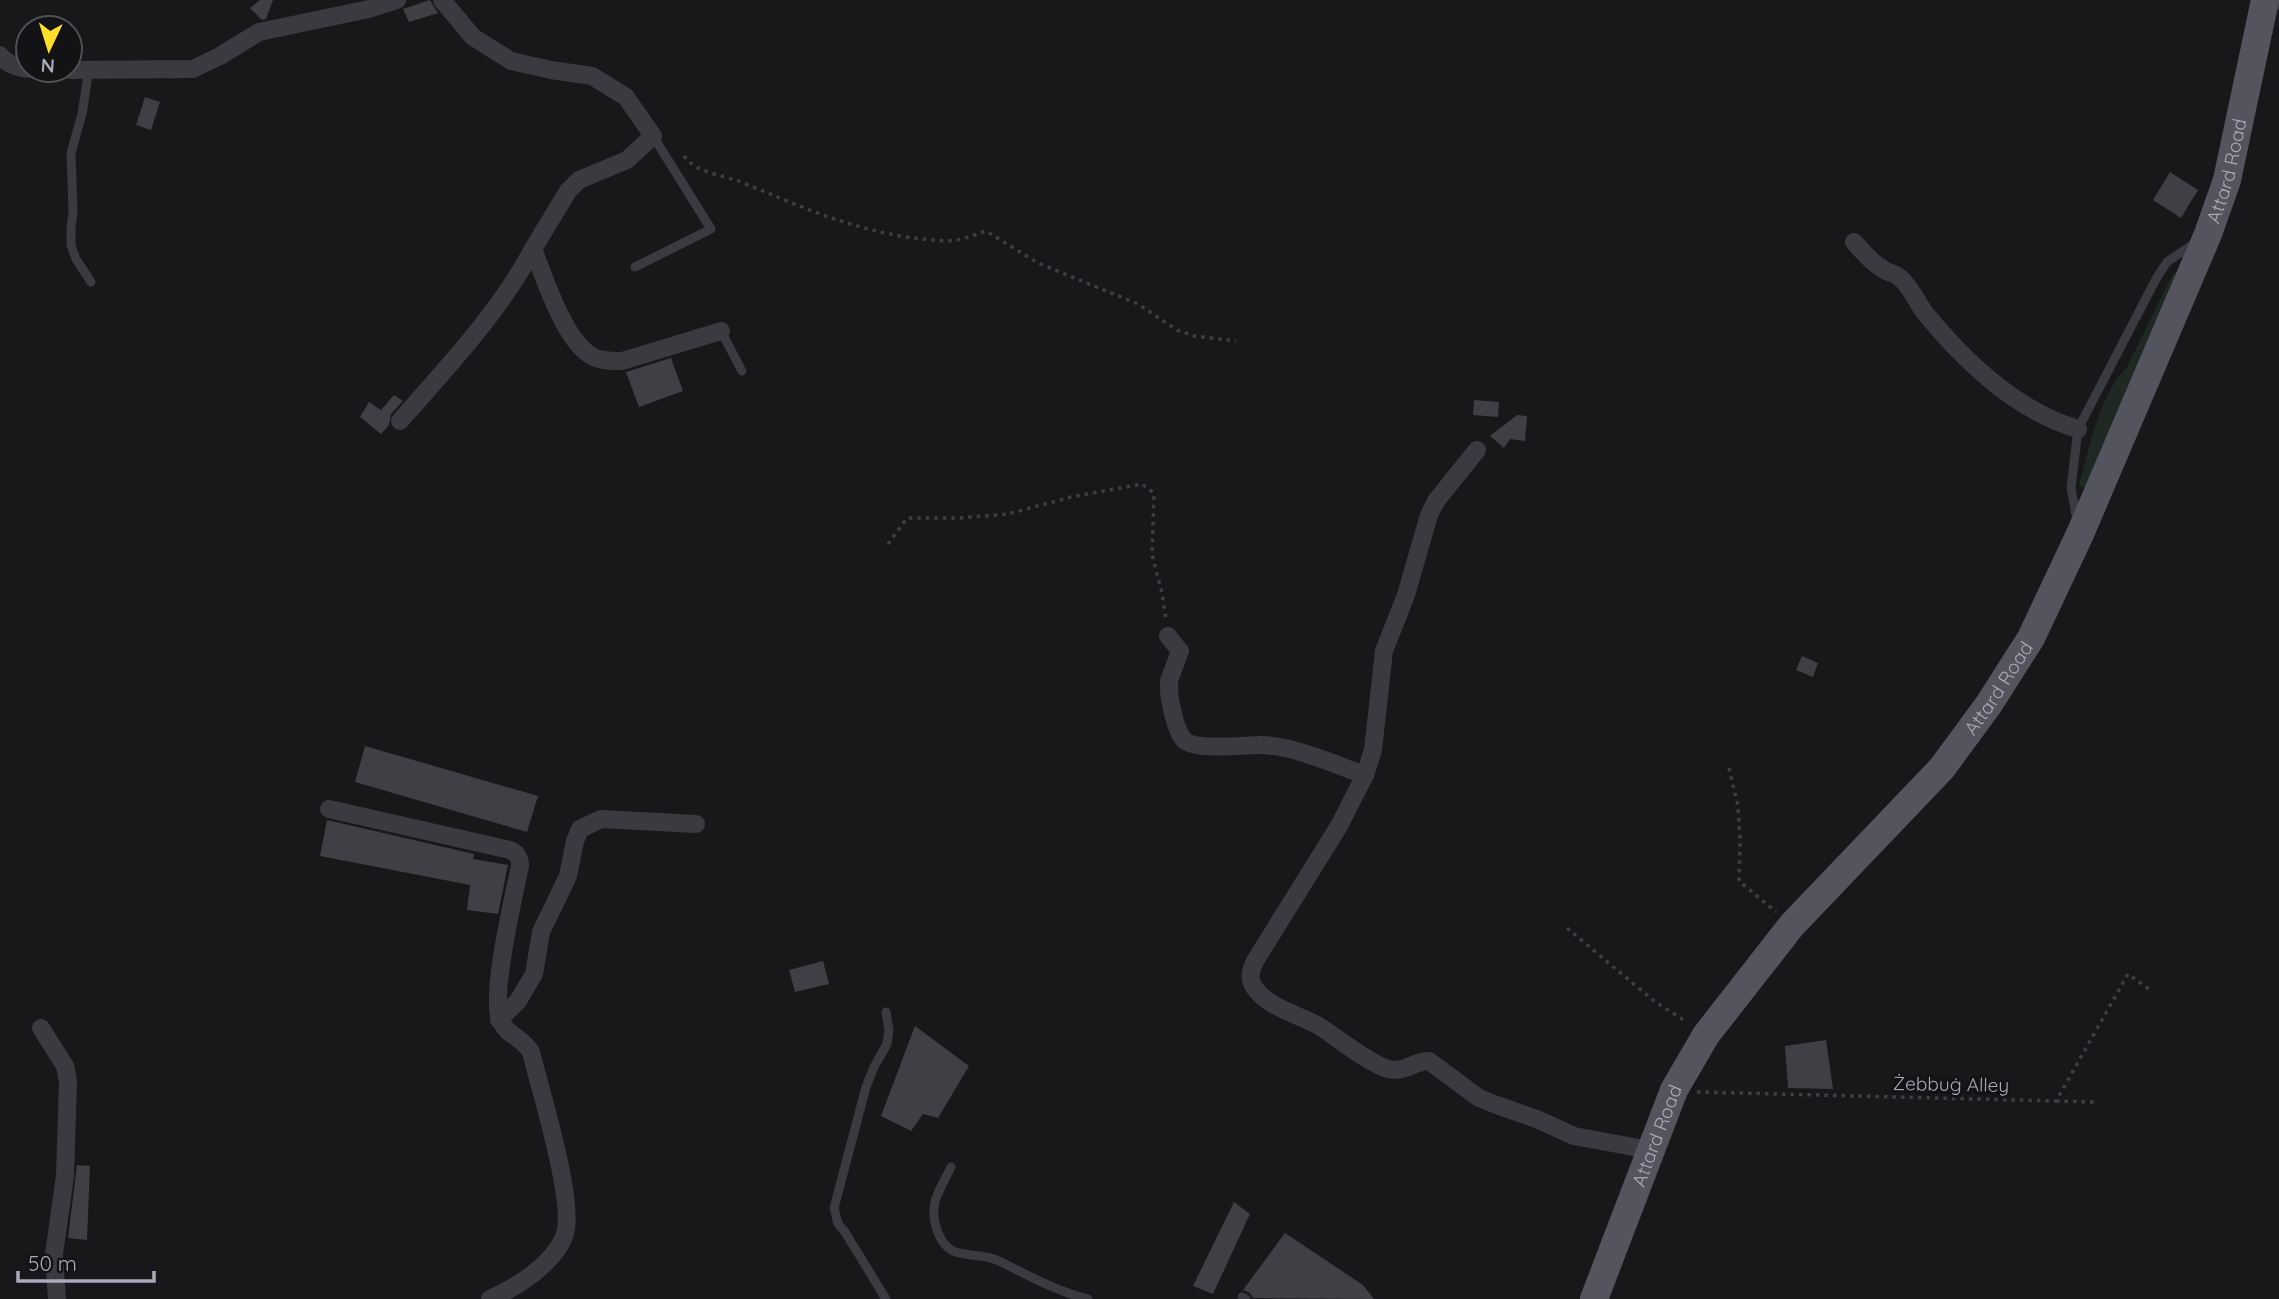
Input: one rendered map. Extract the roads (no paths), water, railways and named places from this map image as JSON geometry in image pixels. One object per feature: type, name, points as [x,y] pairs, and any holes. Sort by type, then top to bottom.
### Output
[{"type":"main road","name":"Attard Road","points":[[1594,1299],[1674,1090],[1706,1035],[1792,925],[1950,757],[1989,704],[2031,638],[2080,534],[2208,234],[2227,180],[2265,0]]},
{"type":"street","points":[[84,69],[193,69],[259,32],[369,9],[397,0]]},
{"type":"street","points":[[400,421],[497,307],[515,282],[568,191],[579,180],[627,160],[653,136],[626,97],[592,76],[511,61],[473,37],[442,0]]},
{"type":"street","points":[[0,55],[3,60],[14,66]]},
{"type":"street","points":[[1854,242],[1884,270],[1901,278],[1933,322],[1991,381],[2031,409],[2058,423],[2078,429]]},
{"type":"street","points":[[533,249],[558,311],[590,356],[606,361],[622,360],[721,331]]},
{"type":"street","points":[[1477,450],[1436,501],[1429,516],[1402,607],[1384,651],[1373,750],[1365,775],[1339,826],[1255,961],[1251,970],[1252,985],[1274,1004],[1317,1025],[1380,1066],[1398,1070],[1406,1069],[1421,1060],[1430,1060],[1479,1098],[1574,1136],[1650,1150]]},
{"type":"street","points":[[1168,636],[1180,651],[1169,688],[1174,713],[1184,740],[1198,746],[1279,747],[1365,775]]},
{"type":"street","points":[[329,809],[510,850],[520,859],[496,1008],[499,1020],[511,1035],[524,1041],[531,1052],[564,1187],[567,1213],[565,1236],[554,1253],[526,1280],[490,1299]]},
{"type":"street","points":[[499,1020],[518,1001],[534,974],[541,932],[568,876],[580,829],[601,819],[696,824]]},
{"type":"street","points":[[41,1028],[65,1066],[68,1081],[65,1176],[54,1254],[57,1299]]},
{"type":"lane","points":[[89,69],[82,114],[71,153],[71,229],[76,259],[91,282]]},
{"type":"lane","points":[[635,267],[711,229],[653,136]]},
{"type":"lane","points":[[2080,534],[2071,488],[2078,429],[2155,279],[2167,261],[2208,234]]},
{"type":"lane","points":[[721,331],[742,371]]},
{"type":"lane","points":[[886,1012],[889,1030],[887,1044],[866,1087],[834,1208],[838,1224],[886,1299]]},
{"type":"lane","points":[[951,1167],[935,1201],[934,1216],[945,1246],[956,1252],[983,1255],[998,1260],[1042,1284],[1088,1299]]}]
